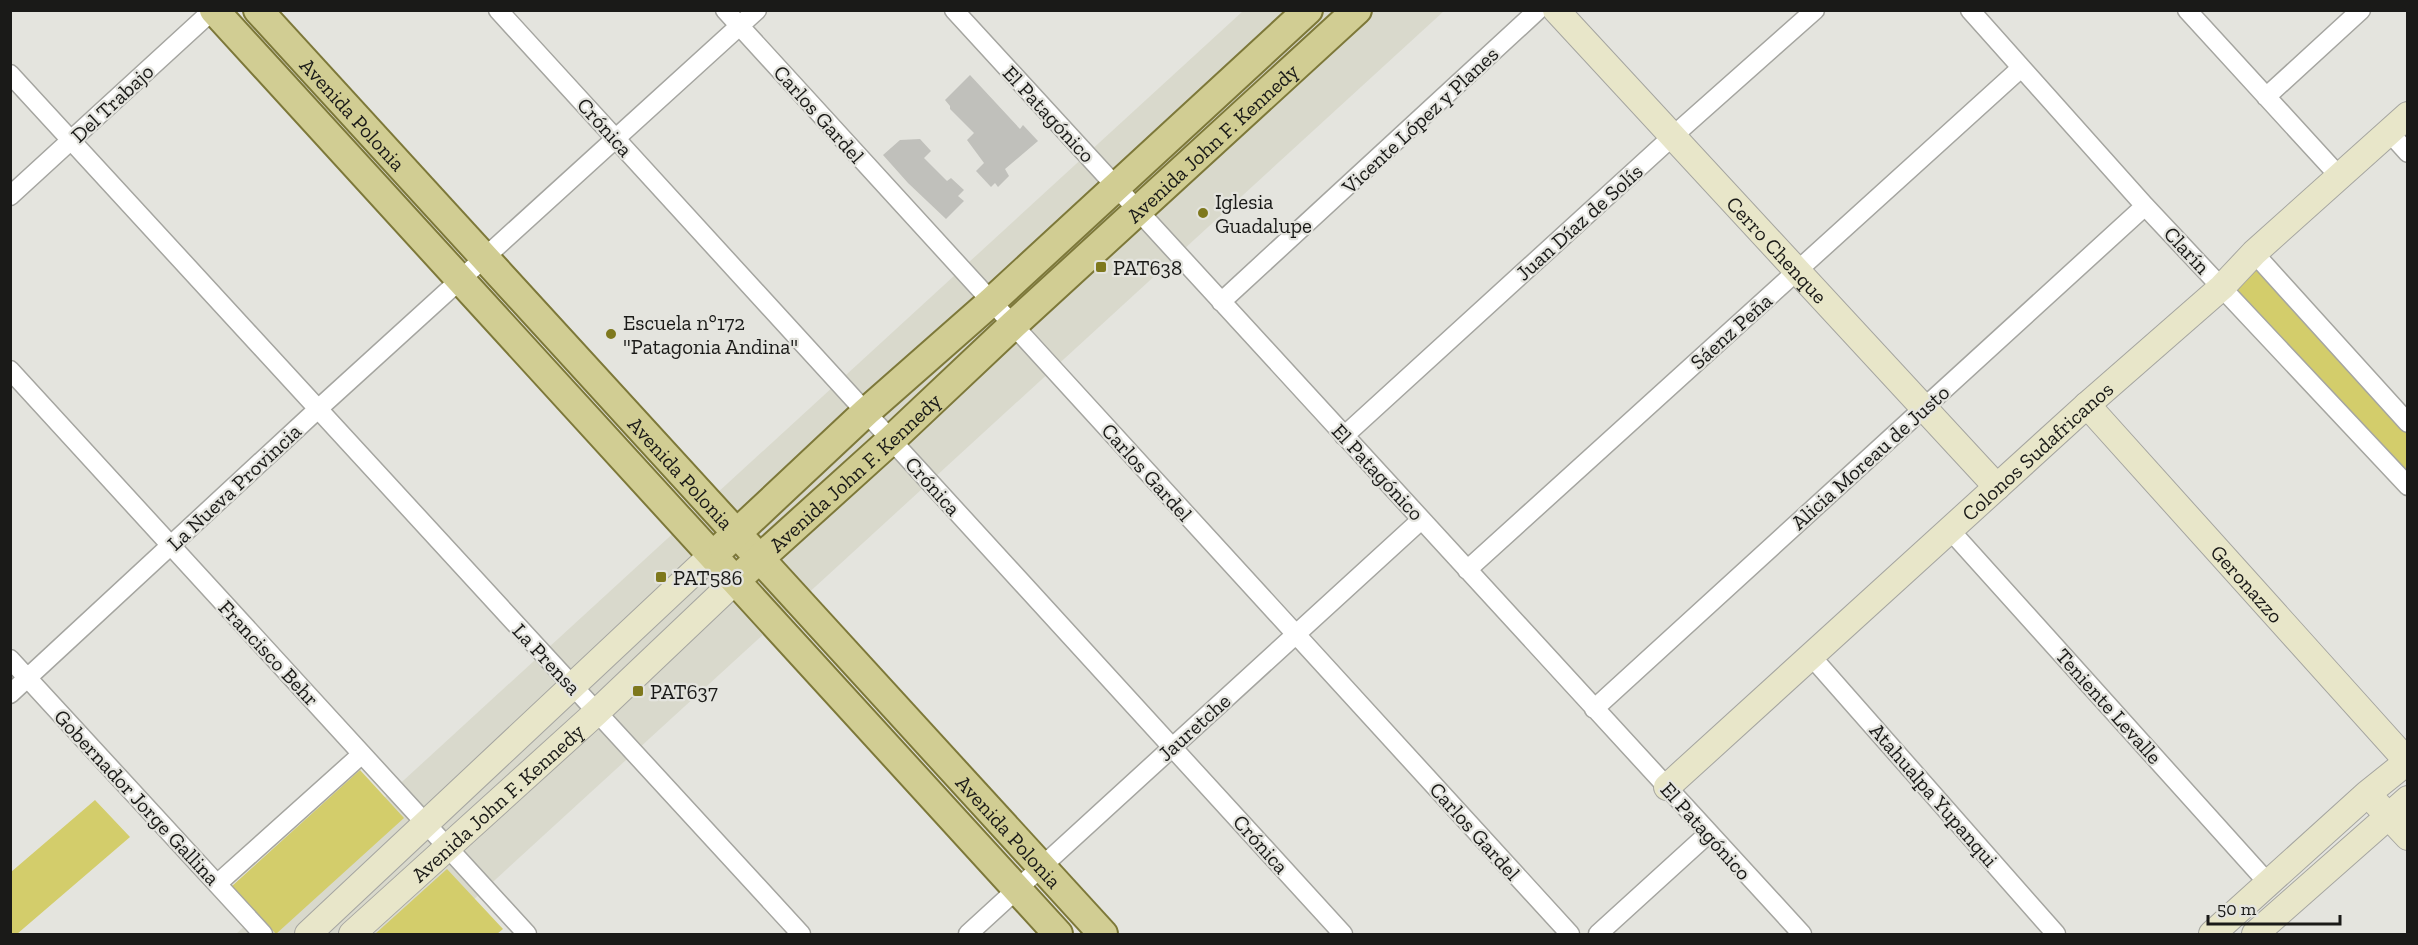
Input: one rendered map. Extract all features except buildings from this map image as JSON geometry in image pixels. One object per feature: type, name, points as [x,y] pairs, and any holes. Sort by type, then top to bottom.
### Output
[{"type":"main road","name":"Avenida Polonia","points":[[214,10],[459,281],[1058,934]]},
{"type":"main road","name":"Avenida Polonia","points":[[258,10],[1103,934]]},
{"type":"main road","name":"Avenida John F. Kennedy","points":[[711,556],[1308,10]]},
{"type":"main road","name":"Avenida John F. Kennedy","points":[[734,582],[1357,10]]},
{"type":"street","name":"Del Trabajo","points":[[10,196],[214,10]]},
{"type":"street","name":"Crónica","points":[[498,10],[1343,934]]},
{"type":"street","name":"Carlos Gardel","points":[[725,10],[1570,934]]},
{"type":"street","points":[[484,258],[757,10]]},
{"type":"street","name":"El Patagónico","points":[[954,10],[1802,934]]},
{"type":"street","name":"Vicente López y Planes","points":[[1221,302],[1538,10]]},
{"type":"street","name":"Cerro Chenque","points":[[1556,10],[1997,487]]},
{"type":"street","name":"Juan Díaz de Solís","points":[[1344,435],[1815,10]]},
{"type":"street","name":"Clarín","points":[[1970,10],[2145,206],[2408,486]]},
{"type":"street","points":[[2187,10],[2339,176]]},
{"type":"street","points":[[2266,97],[2361,10]]},
{"type":"street","name":"Sáenz Peña","points":[[1467,570],[2020,68]]},
{"type":"street","points":[[10,74],[72,140]]},
{"type":"street","name":"Colonos Sudafricanos","points":[[1667,787],[2087,405],[2222,287],[2254,253],[2408,115]]},
{"type":"street","points":[[2388,132],[2408,153]]},
{"type":"street","name":"La Prensa","points":[[72,140],[801,934]]},
{"type":"street","name":"Alicia Moreau de Justo","points":[[1594,708],[2145,206]]},
{"type":"street","points":[[2254,253],[2408,423]]},
{"type":"street","name":"La Nueva Provincia","points":[[10,694],[484,258]]},
{"type":"street","name":"Francisco Behr","points":[[10,370],[447,847],[520,932]]},
{"type":"street","name":"Geronazzo","points":[[2087,405],[2407,761]]},
{"type":"street","name":"Jauretche","points":[[968,934],[1422,520]]},
{"type":"street","name":"Teniente Levalle","points":[[1950,530],[2268,883]]},
{"type":"street","name":"Avenida John F. Kennedy","points":[[308,934],[711,556]]},
{"type":"street","name":"Avenida John F. Kennedy","points":[[352,934],[597,712],[734,582]]},
{"type":"street","name":"Atahualpa Yupanqui","points":[[1811,656],[2056,934]]},
{"type":"street","name":"Gobernador Jorge Gallina","points":[[10,658],[263,934]]},
{"type":"street","points":[[217,884],[362,754]]},
{"type":"street","points":[[2212,934],[2367,794],[2407,761]]},
{"type":"street","points":[[2367,794],[2408,837]]},
{"type":"street","points":[[2241,907],[2261,933],[2408,800]]},
{"type":"street","points":[[1598,934],[1709,833]]},
{"type":"shaded area","points":[[1243,11],[1444,11],[436,934],[236,934]]},
{"type":"shaded area","points":[[2254,253],[2407,423],[2407,486],[2222,287]]},
{"type":"shaded area","points":[[360,770],[404,818],[276,934],[232,886]]},
{"type":"shaded area","points":[[95,800],[130,837],[17,934],[12,934],[10,932],[11,872]]},
{"type":"shaded area","points":[[447,869],[503,929],[497,934],[375,934]]},
{"type":"place","name":"Iglesia Guadalupe","points":[[1203,213]]},
{"type":"place","name":"PAT638","points":[[1101,267]]},
{"type":"place","name":"Escuela n°172 \"Patagonia Andina\"","points":[[611,334]]},
{"type":"place","name":"PAT586","points":[[661,577]]},
{"type":"place","name":"PAT637","points":[[638,691]]}]
